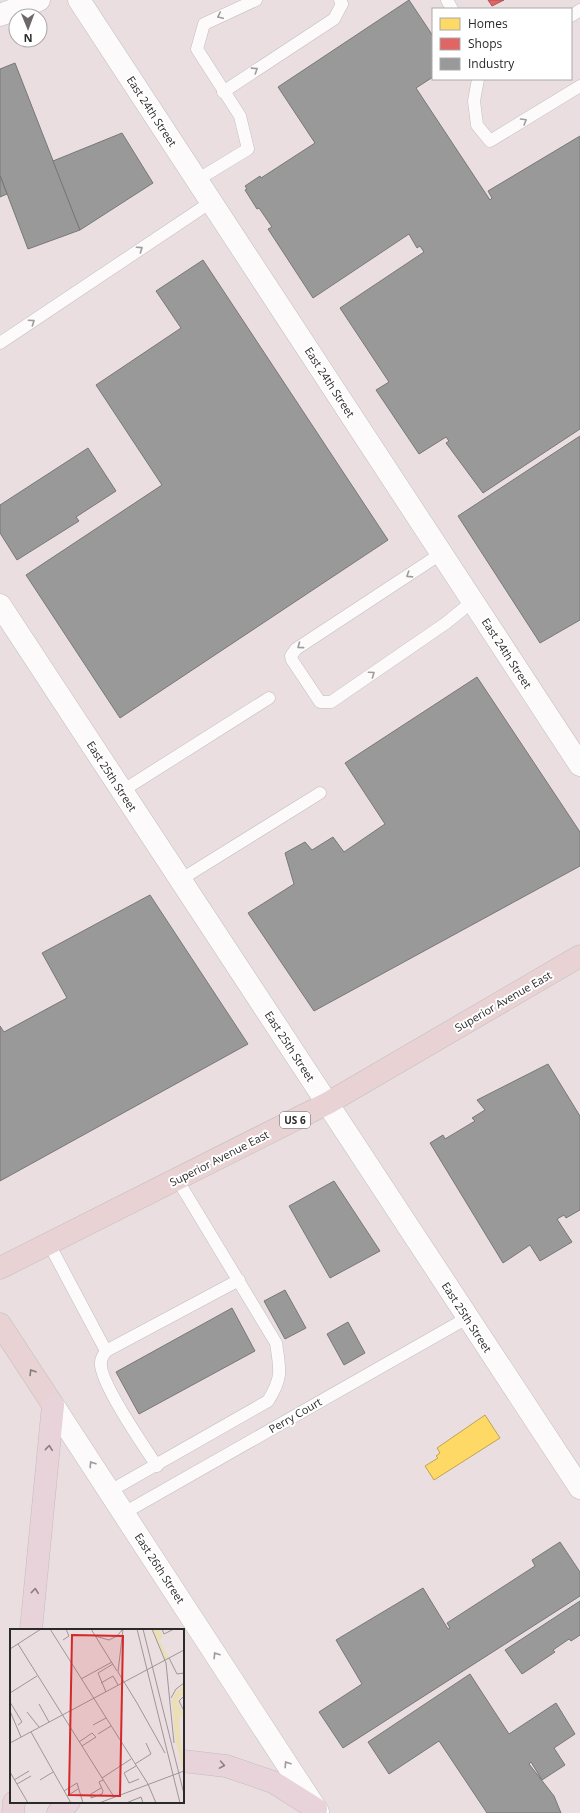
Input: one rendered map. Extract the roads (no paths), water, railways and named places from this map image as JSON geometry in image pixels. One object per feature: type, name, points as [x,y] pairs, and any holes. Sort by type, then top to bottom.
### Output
[{"type":"highway","points":[[31,1629],[53,1405]]},
{"type":"highway","points":[[184,1761],[226,1766],[273,1782],[318,1811]]},
{"type":"highway","points":[[13,1813],[14,1803]]},
{"type":"highway","points":[[58,1813],[68,1803]]},
{"type":"main road","name":"Superior Avenue East","points":[[0,1268],[48,1242],[328,1103],[580,956]]},
{"type":"main road","name":"East 26th Street","points":[[0,1324],[53,1405]]},
{"type":"street","points":[[0,15],[39,0]]},
{"type":"street","name":"East 24th Street","points":[[79,0],[580,765]]},
{"type":"street","name":"East 25th Street","points":[[0,605],[580,1488]]},
{"type":"street","name":"East 26th Street","points":[[53,1405],[318,1811]]},
{"type":"lane","points":[[197,180],[248,149],[240,116],[223,92],[197,49],[204,24],[256,0]]},
{"type":"lane","points":[[223,92],[334,19],[342,4],[340,0]]},
{"type":"lane","points":[[478,80],[474,101],[477,125],[490,141],[580,86]]},
{"type":"lane","points":[[0,343],[211,202]]},
{"type":"lane","points":[[442,553],[296,648],[291,656],[292,660],[320,702],[331,702],[446,623],[473,601]]},
{"type":"lane","points":[[122,791],[269,698]]},
{"type":"lane","points":[[180,880],[320,793]]},
{"type":"lane","points":[[110,1491],[157,1466],[268,1401],[278,1386],[280,1372],[276,1343],[177,1179]]},
{"type":"lane","points":[[48,1242],[106,1351]]},
{"type":"lane","points":[[157,1466],[126,1417],[103,1376],[100,1363],[106,1351],[239,1280]]},
{"type":"lane","name":"Perry Court","points":[[124,1513],[467,1318]]}]
